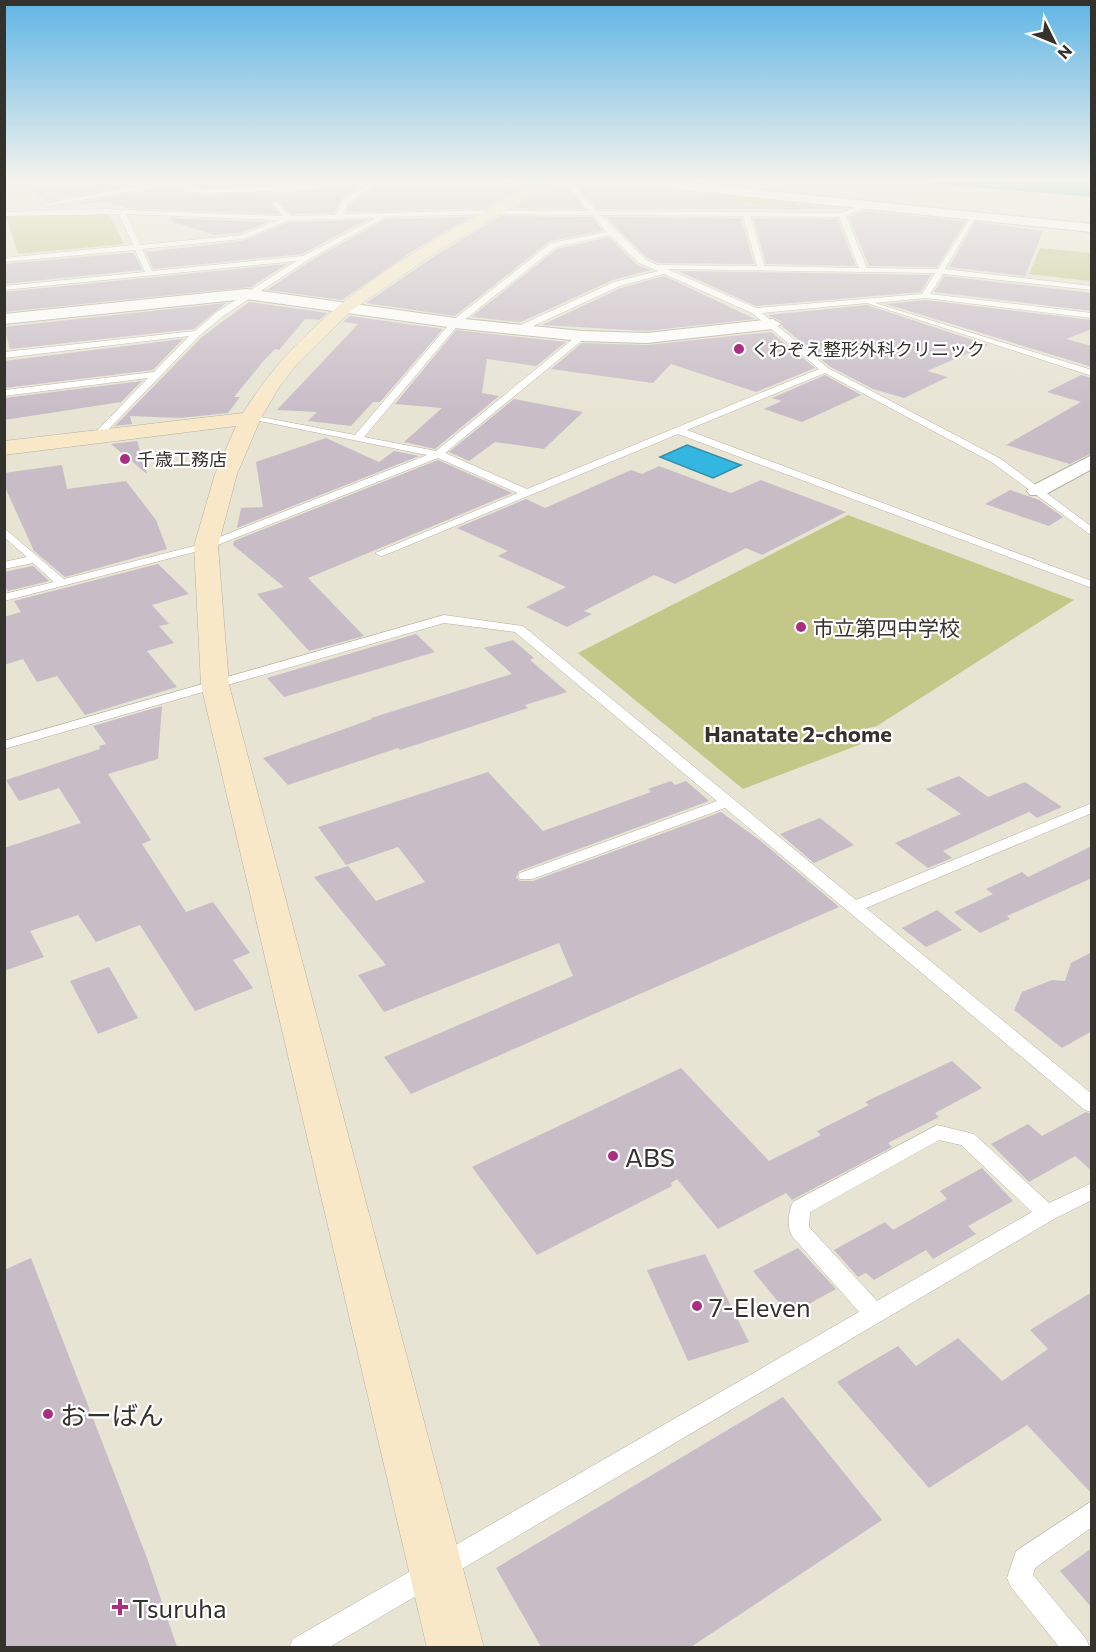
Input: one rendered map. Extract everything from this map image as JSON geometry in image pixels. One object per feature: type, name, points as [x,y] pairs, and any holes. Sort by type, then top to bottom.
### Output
[{"type":"street","points":[[419,257],[345,307],[290,360],[250,418],[226,474],[206,546],[215,686],[456,1647]]},
{"type":"street","points":[[4,319],[246,294],[514,331],[582,336],[647,338],[773,324]]},
{"type":"street","points":[[4,448],[250,418]]},
{"type":"street","points":[[1037,491],[1092,461]]},
{"type":"lane","points":[[4,260],[34,257]]},
{"type":"lane","points":[[142,257],[149,273]]},
{"type":"lane","points":[[358,438],[455,323],[539,257]]},
{"type":"lane","points":[[638,257],[658,269],[755,311],[825,370],[975,447],[1092,533]]},
{"type":"lane","points":[[758,257],[761,268]]},
{"type":"lane","points":[[859,257],[864,270]]},
{"type":"lane","points":[[925,296],[949,257]]},
{"type":"lane","points":[[4,288],[305,258]]},
{"type":"lane","points":[[97,436],[197,333],[246,294],[305,258]]},
{"type":"lane","points":[[514,331],[617,284],[658,269],[940,271],[1092,288]]},
{"type":"lane","points":[[755,311],[925,296],[1092,316]]},
{"type":"lane","points":[[865,303],[1092,373]]},
{"type":"lane","points":[[4,355],[197,333]]},
{"type":"lane","points":[[4,598],[206,546],[438,454],[582,336]]},
{"type":"lane","points":[[381,553],[529,494],[677,430],[825,370]]},
{"type":"lane","points":[[4,393],[158,374]]},
{"type":"lane","points":[[250,418],[438,454],[529,494]]},
{"type":"lane","points":[[677,430],[1092,585]]},
{"type":"lane","points":[[4,531],[63,584]]},
{"type":"lane","points":[[4,566],[35,559]]},
{"type":"lane","points":[[4,745],[444,619],[519,629],[1092,1104]]},
{"type":"lane","points":[[526,876],[728,802]]},
{"type":"lane","points":[[855,907],[1092,807]]},
{"type":"lane","points":[[875,1314],[799,1230],[800,1208],[938,1132],[967,1139],[1047,1213]]},
{"type":"lane","points":[[302,1647],[1047,1213],[1092,1191]]},
{"type":"lane","points":[[1077,1647],[1020,1578],[1024,1560],[1092,1512]]},
{"type":"green space","points":[[1036,257],[1091,257],[1091,281],[1029,274]]},
{"type":"green space","points":[[848,515],[1074,600],[877,726],[853,732],[864,743],[743,789],[578,653]]},
{"type":"water","points":[[687,445],[741,465],[713,478],[660,457]]},
{"type":"building","points":[[81,257],[136,257],[142,270],[4,284],[4,264]]},
{"type":"building","points":[[148,257],[271,257],[153,269]]},
{"type":"building","points":[[318,257],[404,257],[342,300],[267,290]]},
{"type":"building","points":[[433,257],[530,257],[455,316],[366,303]]},
{"type":"building","points":[[547,257],[629,257],[637,265],[651,270],[613,280],[521,322],[471,317]]},
{"type":"building","points":[[646,257],[752,257],[754,264],[658,263]]},
{"type":"building","points":[[764,257],[852,257],[856,266],[766,264]]},
{"type":"building","points":[[865,257],[943,257],[937,267],[869,266]]},
{"type":"building","points":[[955,257],[1033,257],[1025,276],[949,267]]},
{"type":"building","points":[[287,264],[251,287],[4,312],[4,292]]},
{"type":"building","points":[[678,271],[931,275],[921,292],[756,306]]},
{"type":"building","points":[[664,276],[755,319],[647,331],[542,325],[621,288]]},
{"type":"building","points":[[944,276],[1092,293],[1092,311],[934,292]]},
{"type":"building","points":[[925,300],[1092,320],[1092,329],[1066,339],[1092,346],[1092,367],[886,304]]},
{"type":"building","points":[[249,302],[328,313],[319,320],[305,319],[279,350],[275,349],[266,358],[234,397],[240,397],[228,413],[180,418],[130,416],[132,424],[115,426],[202,337]]},
{"type":"building","points":[[226,303],[194,329],[10,349],[4,327]]},
{"type":"building","points":[[867,305],[988,345],[927,371],[948,377],[904,398],[873,389],[829,366],[782,326],[782,322],[768,315]]},
{"type":"building","points":[[350,316],[443,329],[380,402],[373,402],[351,426],[308,421],[317,412],[277,410],[358,324],[343,322]]},
{"type":"building","points":[[456,330],[566,342],[536,366],[487,359],[482,393],[499,396],[435,449],[404,442],[442,408],[395,404]]},
{"type":"building","points":[[771,332],[815,368],[756,392],[671,364],[653,383],[551,369],[582,343],[647,345]]},
{"type":"building","points":[[183,339],[153,370],[4,388],[4,361]]},
{"type":"building","points":[[825,375],[861,395],[802,422],[764,409],[782,401],[772,398]]},
{"type":"building","points":[[1081,375],[1092,378],[1092,453],[1070,464],[1006,445],[1081,402],[1047,392]]},
{"type":"building","points":[[142,381],[121,402],[4,420],[4,398]]},
{"type":"building","points":[[514,399],[583,412],[544,449],[495,442],[469,461],[449,452]]},
{"type":"building","points":[[326,438],[379,462],[394,451],[419,456],[237,528],[241,508],[263,507],[256,462]]},
{"type":"building","points":[[137,441],[147,474],[111,444]]},
{"type":"building","points":[[438,460],[512,493],[308,578],[364,636],[309,651],[257,594],[284,587],[233,545],[234,541]]},
{"type":"building","points":[[62,465],[67,489],[126,481],[156,520],[167,549],[65,577],[34,551],[4,485],[4,473]]},
{"type":"building","points":[[659,466],[731,493],[761,480],[846,512],[762,555],[746,548],[675,584],[654,575],[584,611],[592,614],[567,627],[526,607],[566,587],[498,556],[508,551],[457,528],[526,499],[545,508],[631,470],[642,474]]},
{"type":"building","points":[[1010,490],[1039,500],[1063,517],[1049,526],[985,504]]},
{"type":"building","points":[[158,564],[189,594],[152,605],[169,624],[159,626],[174,643],[147,651],[177,687],[85,715],[57,676],[37,682],[23,659],[4,665],[4,617],[21,612],[14,601]]},
{"type":"building","points":[[33,566],[49,581],[8,591],[4,585],[4,572]]},
{"type":"building","points":[[416,634],[435,652],[284,697],[267,678]]},
{"type":"building","points":[[513,640],[534,658],[530,660],[567,692],[525,705],[528,708],[288,785],[263,758],[371,718],[512,674],[484,648]]},
{"type":"building","points":[[162,706],[158,759],[108,774],[151,840],[142,844],[186,912],[213,902],[250,953],[233,960],[253,988],[195,1011],[140,925],[96,942],[78,915],[30,931],[44,957],[4,971],[4,848],[81,823],[59,788],[19,801],[6,780],[100,749],[99,746],[106,744],[93,726]]},
{"type":"building","points":[[488,772],[543,831],[651,792],[648,789],[671,781],[675,785],[686,781],[709,801],[519,871],[516,877],[520,881],[533,881],[721,812],[762,842],[839,907],[411,1094],[384,1057],[573,976],[559,943],[384,1012],[358,975],[386,965],[314,877],[348,866],[376,901],[425,882],[398,847],[346,865],[318,827]]},
{"type":"building","points":[[959,776],[988,797],[1025,782],[1062,807],[1037,818],[1029,812],[982,833],[943,851],[952,858],[928,868],[895,843],[961,814],[926,789]]},
{"type":"building","points":[[820,818],[854,845],[814,863],[780,834]]},
{"type":"building","points":[[1092,846],[1092,878],[1007,916],[1010,919],[980,933],[954,912],[993,894],[986,889],[1022,872],[1028,877]]},
{"type":"building","points":[[937,910],[962,930],[926,947],[902,928]]},
{"type":"building","points":[[1092,952],[1092,1031],[1062,1048],[1014,1010],[1022,992],[1052,980],[1065,981],[1071,963]]},
{"type":"building","points":[[109,967],[138,1018],[98,1034],[70,981]]},
{"type":"building","name":"ABS","points":[[952,1061],[982,1088],[935,1113],[939,1117],[888,1143],[892,1147],[792,1200],[786,1193],[718,1229],[677,1179],[671,1183],[672,1186],[537,1255],[472,1167],[681,1068],[769,1161],[821,1135],[817,1131],[869,1105],[865,1102]]},
{"type":"building","points":[[1086,1112],[1092,1114],[1092,1171],[1075,1156],[1029,1182],[991,1144],[1028,1124],[1042,1136]]},
{"type":"building","points":[[982,1168],[1013,1201],[968,1226],[976,1234],[933,1259],[926,1250],[874,1280],[866,1273],[858,1277],[834,1250],[885,1222],[893,1230],[947,1199],[940,1191]]},
{"type":"building","points":[[798,1248],[836,1289],[789,1315],[753,1271]]},
{"type":"building","name":"7-Eleven","points":[[705,1254],[749,1342],[688,1361],[647,1270]]},
{"type":"building","name":"おーばん","points":[[31,1258],[147,1558],[177,1647],[4,1647],[4,1270]]},
{"type":"building","points":[[1092,1292],[1092,1494],[1027,1425],[929,1488],[837,1382],[898,1346],[916,1366],[958,1338],[1002,1381],[1048,1349],[1030,1330]]},
{"type":"building","points":[[783,1397],[882,1520],[691,1647],[541,1647],[496,1568]]},
{"type":"building","points":[[1092,1548],[1092,1608],[1060,1571]]},
{"type":"place","name":"くわぞえ整形外科クリニック","points":[[739,349]]},
{"type":"place","name":"千歳工務店","points":[[125,459]]},
{"type":"place","name":"市立第四中学校","points":[[801,627]]},
{"type":"place","name":"ABS","points":[[613,1156]]},
{"type":"place","name":"7-Eleven","points":[[697,1306]]},
{"type":"place","name":"おーばん","points":[[48,1414]]},
{"type":"place","name":"Tsuruha","points":[[120,1607]]},
{"type":"district","name":"Hanatate 2-chome","points":[[798,733]]}]
